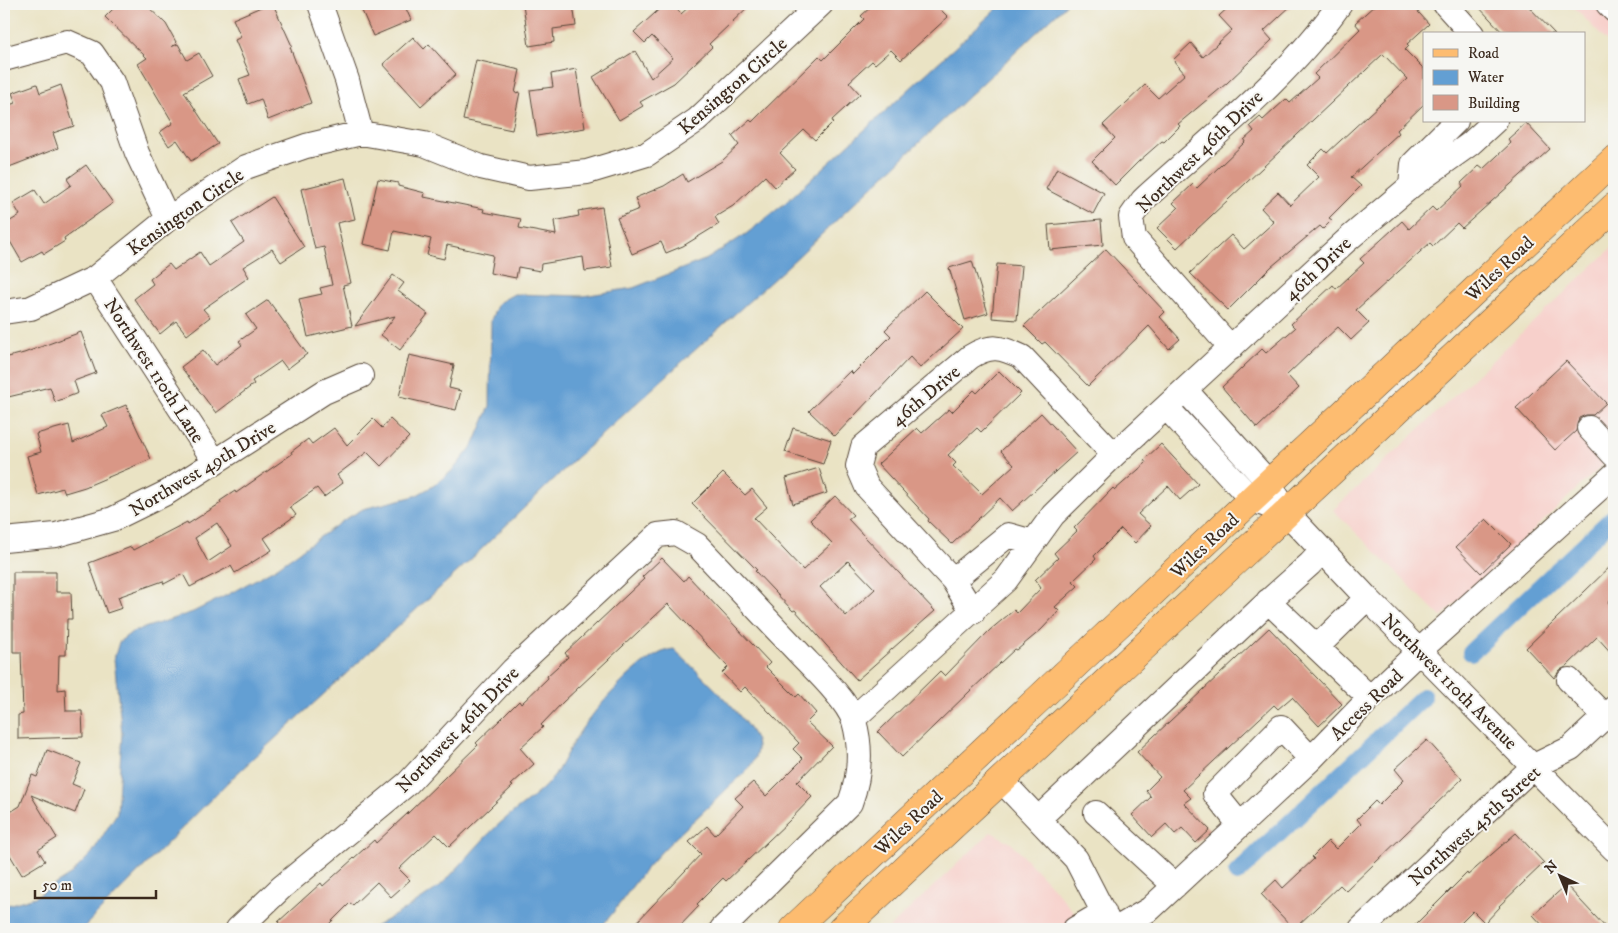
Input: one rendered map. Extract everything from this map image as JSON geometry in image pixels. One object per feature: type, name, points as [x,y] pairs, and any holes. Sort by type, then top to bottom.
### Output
[{"type":"main road","name":"Wiles Road","points":[[793,929],[1614,160]]},
{"type":"main road","name":"Wiles Road","points":[[842,929],[1614,207]]},
{"type":"main road","points":[[1001,780],[1001,751],[1008,727]]},
{"type":"street","points":[[320,4],[347,80],[361,133]]},
{"type":"street","name":"Kensington Circle","points":[[4,312],[31,308],[95,278],[168,219],[246,167],[306,146],[361,133],[424,144],[481,167],[529,178],[587,172],[648,154],[697,120],[821,4]]},
{"type":"street","name":"Northwest 46th Drive","points":[[1231,348],[1134,238],[1131,217],[1143,200],[1256,97],[1320,32],[1340,4]]},
{"type":"street","points":[[1445,4],[1470,32]]},
{"type":"street","points":[[1608,4],[1614,10]]},
{"type":"street","points":[[4,59],[67,42],[92,53],[112,82],[137,153],[168,219]]},
{"type":"street","points":[[1411,186],[1413,164],[1455,122]]},
{"type":"street","name":"46th Drive","points":[[853,719],[1006,580],[1053,515],[1114,455],[1186,391],[1347,240],[1411,186],[1470,144],[1495,122]]},
{"type":"street","name":"Northwest 110th Lane","points":[[95,278],[215,462]]},
{"type":"street","name":"46th Drive","points":[[973,612],[953,580],[867,487],[858,466],[863,447],[970,357],[983,349],[1002,348],[1022,357],[1114,455]]},
{"type":"street","name":"Northwest 49th Drive","points":[[4,540],[56,535],[114,519],[168,492],[324,392],[360,376]]},
{"type":"street","points":[[1186,391],[1261,491]]},
{"type":"street","points":[[1167,408],[1261,491]]},
{"type":"street","points":[[1589,428],[1614,455]]},
{"type":"street","name":"Access Road","points":[[1075,929],[1111,924],[1150,909],[1311,760],[1370,698],[1614,474]]},
{"type":"street","name":"Northwest 110th Avenue","points":[[1261,491],[1287,513],[1367,598],[1614,849]]},
{"type":"street","name":"Northwest 46th Drive","points":[[238,929],[282,887],[408,783],[513,670],[658,536],[676,533],[696,545],[832,688],[853,719]]},
{"type":"street","points":[[953,580],[1008,535],[1034,542]]},
{"type":"street","points":[[1038,820],[1323,550]]},
{"type":"street","points":[[1317,647],[1367,598]]},
{"type":"street","points":[[1268,601],[1370,698]]},
{"type":"street","points":[[1569,680],[1609,712]]},
{"type":"street","name":"Northwest 45th Street","points":[[1361,929],[1534,766],[1571,748],[1609,712]]},
{"type":"street","points":[[722,929],[850,803],[858,781],[860,765],[853,719]]},
{"type":"street","points":[[1240,825],[1215,794],[1281,727],[1311,760]]},
{"type":"street","points":[[1001,780],[1076,859],[1111,924]]},
{"type":"street","points":[[1096,813],[1175,886]]},
{"type":"shaded area","points":[[1571,4],[1614,4],[1614,49]]},
{"type":"shaded area","points":[[1614,246],[1614,454],[1441,617],[1333,510]]},
{"type":"shaded area","points":[[991,832],[1011,843],[1060,895],[1087,929],[888,929]]},
{"type":"water","points":[[1002,4],[1067,4],[789,265],[576,458],[466,564],[231,779],[82,929],[4,929],[4,906],[35,897],[70,875],[92,853],[117,813],[122,733],[114,659],[119,642],[132,632],[193,612],[229,594],[276,568],[344,520],[363,509],[415,496],[433,486],[453,470],[474,444],[490,406],[491,320],[498,303],[514,294],[583,296],[633,288],[707,259],[746,234],[784,204]]},
{"type":"water","points":[[674,649],[735,710],[754,736],[757,752],[752,763],[744,773],[651,863],[599,929],[371,929],[440,886],[482,840],[551,780],[586,723],[608,696],[635,670],[649,660],[662,652]]},
{"type":"building","points":[[118,4],[145,4],[166,24],[176,42],[171,47],[178,44],[187,60],[199,53],[212,76],[184,92],[218,144],[191,161],[177,140],[169,146],[160,132],[173,123],[138,64],[147,58],[105,17]]},
{"type":"building","points":[[268,4],[273,4],[292,46],[290,47],[311,103],[268,120],[261,99],[248,104],[239,79],[250,75],[235,40],[241,37],[233,19]]},
{"type":"building","points":[[359,4],[404,4],[411,20],[373,36]]},
{"type":"building","points":[[523,4],[573,4],[576,26],[553,29],[554,42],[529,46]]},
{"type":"building","points":[[665,4],[672,4],[681,14],[692,4],[751,4],[709,44],[712,47],[674,83],[640,102],[643,106],[619,120],[593,77],[635,51],[651,78],[673,58],[652,36],[645,43],[634,32]]},
{"type":"building","points":[[874,4],[935,4],[948,17],[901,60],[891,50],[875,64],[872,61],[849,82],[860,94],[832,120],[833,122],[815,140],[804,130],[780,153],[795,169],[775,187],[765,176],[733,206],[715,217],[719,224],[683,246],[666,253],[661,242],[632,254],[617,218],[639,209],[635,198],[664,186],[683,174],[687,182],[722,161],[739,145],[732,136],[750,120],[752,122],[819,56],[823,60],[864,19],[861,16]]},
{"type":"building","points":[[1232,4],[1293,4],[1264,31],[1272,40],[1227,83],[1178,124],[1180,126],[1164,142],[1162,141],[1138,162],[1115,185],[1092,161],[1115,138],[1103,125],[1145,85],[1158,98],[1185,74],[1173,60],[1191,43],[1203,57],[1232,30],[1219,16]]},
{"type":"building","points":[[1376,4],[1411,4],[1429,24],[1407,44],[1409,46],[1405,50],[1423,68],[1423,105],[1397,130],[1399,133],[1351,177],[1361,186],[1329,218],[1332,220],[1323,229],[1320,226],[1271,267],[1228,310],[1190,273],[1231,235],[1244,249],[1274,222],[1261,208],[1278,192],[1290,205],[1319,177],[1307,165],[1323,149],[1327,153],[1407,79],[1383,54],[1177,248],[1157,228],[1178,208],[1173,203],[1193,184],[1197,188],[1245,142],[1244,140],[1254,131],[1250,126],[1260,117],[1263,120],[1286,99],[1290,103],[1318,78],[1314,74],[1360,29],[1355,23]]},
{"type":"building","points":[[1476,4],[1526,4],[1553,32],[1502,32]]},
{"type":"building","points":[[413,37],[424,49],[429,44],[456,74],[421,106],[383,64]]},
{"type":"building","points":[[476,60],[520,70],[515,93],[520,92],[512,130],[463,120]]},
{"type":"building","points":[[576,69],[585,128],[537,136],[530,90],[553,87],[551,74]]},
{"type":"building","points":[[37,84],[40,93],[61,85],[74,126],[53,133],[58,148],[4,169],[4,106],[16,103],[12,93]]},
{"type":"building","points":[[1526,123],[1550,149],[1462,228],[1457,223],[1433,246],[1430,243],[1356,310],[1369,323],[1351,340],[1338,327],[1310,353],[1287,375],[1299,388],[1257,428],[1222,387],[1262,349],[1266,353],[1295,328],[1291,324],[1333,285],[1336,289],[1364,263],[1360,259],[1402,221],[1409,229],[1432,207],[1436,211],[1463,186],[1461,183],[1479,166],[1483,169],[1511,143],[1508,139]]},
{"type":"building","points":[[86,165],[113,203],[64,238],[65,241],[44,254],[42,251],[22,262],[4,231],[4,225],[20,215],[13,203],[35,190],[44,204],[71,185],[67,179]]},
{"type":"building","points":[[1057,168],[1104,193],[1093,214],[1046,189]]},
{"type":"building","points":[[345,178],[355,219],[337,223],[351,283],[343,285],[352,326],[308,337],[299,299],[322,294],[320,288],[332,285],[324,247],[315,249],[301,189]]},
{"type":"building","points":[[378,179],[398,183],[398,186],[425,193],[424,197],[484,209],[483,212],[521,219],[519,228],[556,235],[554,221],[579,216],[578,211],[602,207],[612,267],[585,271],[583,257],[541,264],[540,271],[518,267],[516,278],[490,273],[493,255],[447,245],[444,259],[427,255],[431,239],[394,231],[390,250],[363,244]]},
{"type":"building","points":[[272,197],[304,247],[281,262],[272,249],[243,267],[249,277],[203,309],[210,317],[187,335],[176,321],[160,334],[134,299],[153,284],[150,279],[169,264],[174,270],[200,252],[209,266],[244,242],[232,223]]},
{"type":"building","points":[[1101,220],[1103,245],[1050,250],[1048,225]]},
{"type":"building","points":[[1106,249],[1165,312],[1160,317],[1180,339],[1169,349],[1149,326],[1088,386],[1045,342],[1042,344],[1024,326]]},
{"type":"building","points":[[972,261],[988,313],[965,320],[949,268]]},
{"type":"building","points":[[997,264],[1022,266],[1017,320],[992,318]]},
{"type":"building","points":[[393,275],[404,283],[398,291],[428,314],[400,350],[381,335],[395,316],[355,326]]},
{"type":"building","points":[[925,291],[963,329],[920,368],[910,357],[835,436],[809,411],[850,371],[853,374],[891,336],[885,330]]},
{"type":"building","points":[[268,300],[307,354],[287,369],[281,361],[252,381],[254,384],[216,413],[181,367],[203,350],[215,365],[242,345],[239,341],[256,329],[246,315]]},
{"type":"building","points":[[81,332],[96,373],[74,381],[78,393],[55,402],[50,387],[4,398],[4,358],[24,353]]},
{"type":"building","points":[[409,355],[454,365],[449,388],[461,391],[456,410],[399,397]]},
{"type":"building","points":[[1566,361],[1606,403],[1593,415],[1579,418],[1576,431],[1555,450],[1516,408]]},
{"type":"building","points":[[999,371],[1021,393],[981,432],[977,428],[948,455],[956,463],[953,466],[982,494],[1014,465],[1001,451],[1041,413],[1077,452],[1012,511],[1000,498],[952,544],[928,521],[929,519],[878,464],[917,428],[922,433],[949,409],[952,412],[974,390],[977,393]]},
{"type":"building","points":[[126,405],[151,459],[85,487],[65,493],[63,488],[38,495],[27,456],[41,452],[36,434],[69,425],[73,443],[108,427],[102,415]]},
{"type":"building","points":[[373,419],[382,428],[390,419],[409,437],[381,466],[367,452],[337,475],[343,483],[324,497],[317,488],[290,507],[296,515],[264,538],[272,550],[235,573],[231,566],[190,587],[183,574],[164,584],[163,581],[118,597],[122,608],[107,613],[89,563],[131,547],[133,550],[187,522],[188,524],[292,454],[291,452],[308,439],[312,444],[334,428],[347,445]],"holes":[[[217,523],[232,546],[208,562],[195,538]]]},
{"type":"building","points":[[793,428],[831,440],[823,464],[785,452]]},
{"type":"building","points":[[1161,444],[1198,484],[1180,500],[1168,486],[1138,514],[1151,526],[1135,543],[1121,529],[1094,556],[1096,559],[1073,581],[1078,586],[1055,607],[1059,611],[1041,630],[1017,650],[1015,649],[902,757],[878,732],[940,671],[945,676],[990,630],[1014,610],[1017,613],[1041,588],[1035,580],[1058,558],[1054,553],[1077,531],[1074,528],[1113,488],[1115,490],[1146,463],[1144,460]]},
{"type":"building","points":[[819,468],[827,493],[793,504],[786,478]]},
{"type":"building","points":[[723,473],[745,495],[752,489],[767,507],[754,518],[803,570],[832,543],[810,520],[835,496],[853,515],[848,519],[935,611],[857,680],[795,610],[793,611],[755,571],[757,570],[692,504]],"holes":[[[848,561],[875,589],[846,616],[820,587]]]},
{"type":"building","points":[[1486,519],[1511,544],[1481,573],[1456,547]]},
{"type":"building","points":[[662,558],[684,581],[688,576],[770,663],[766,667],[796,697],[799,694],[816,713],[807,722],[832,746],[797,782],[812,797],[789,821],[726,881],[723,878],[697,904],[699,906],[677,929],[643,929],[636,923],[701,854],[689,842],[707,826],[715,835],[743,806],[735,798],[753,782],[766,796],[803,759],[793,749],[799,743],[745,687],[740,692],[722,673],[728,667],[668,604],[563,702],[541,725],[543,727],[520,748],[534,764],[511,785],[513,786],[449,847],[436,834],[399,869],[410,880],[391,897],[377,882],[353,905],[350,903],[324,929],[284,929],[278,922],[321,883],[323,886],[374,840],[376,843],[408,813],[478,745],[476,743],[519,701],[521,704],[548,678],[547,676],[568,657],[565,653],[644,579],[642,577]]},
{"type":"building","points":[[1614,563],[1614,596],[1608,602],[1614,609],[1614,656],[1597,637],[1566,667],[1560,670],[1554,678],[1526,648]]},
{"type":"building","points":[[13,572],[56,572],[56,592],[71,592],[72,619],[67,619],[66,655],[59,655],[58,690],[65,689],[66,711],[82,711],[83,737],[18,739],[18,715],[23,714],[21,652],[13,652]]},
{"type":"building","points":[[1269,628],[1342,704],[1319,726],[1292,697],[1278,709],[1274,705],[1183,790],[1191,798],[1184,803],[1210,830],[1196,843],[1182,828],[1175,834],[1166,824],[1152,837],[1132,815],[1151,797],[1146,791],[1160,777],[1137,752]]},
{"type":"building","points":[[1427,740],[1462,779],[1346,891],[1340,885],[1294,929],[1261,894],[1276,880],[1283,888],[1314,859],[1312,857],[1328,841],[1336,849],[1361,824],[1357,819],[1375,801],[1379,805],[1404,780],[1395,769]]},
{"type":"building","points":[[47,750],[81,763],[72,784],[84,789],[75,813],[31,795],[57,838],[38,850],[45,861],[22,875],[4,845],[4,816],[20,806],[32,775],[37,777]]},
{"type":"building","points":[[1516,833],[1544,863],[1499,906],[1485,923],[1473,911],[1455,929],[1411,929],[1467,873],[1468,875]]},
{"type":"building","points":[[1566,885],[1607,929],[1546,929],[1533,915]]},
{"type":"waterway","points":[[1471,652],[1614,517]]},
{"type":"waterway","points":[[1237,873],[1423,697]]}]
